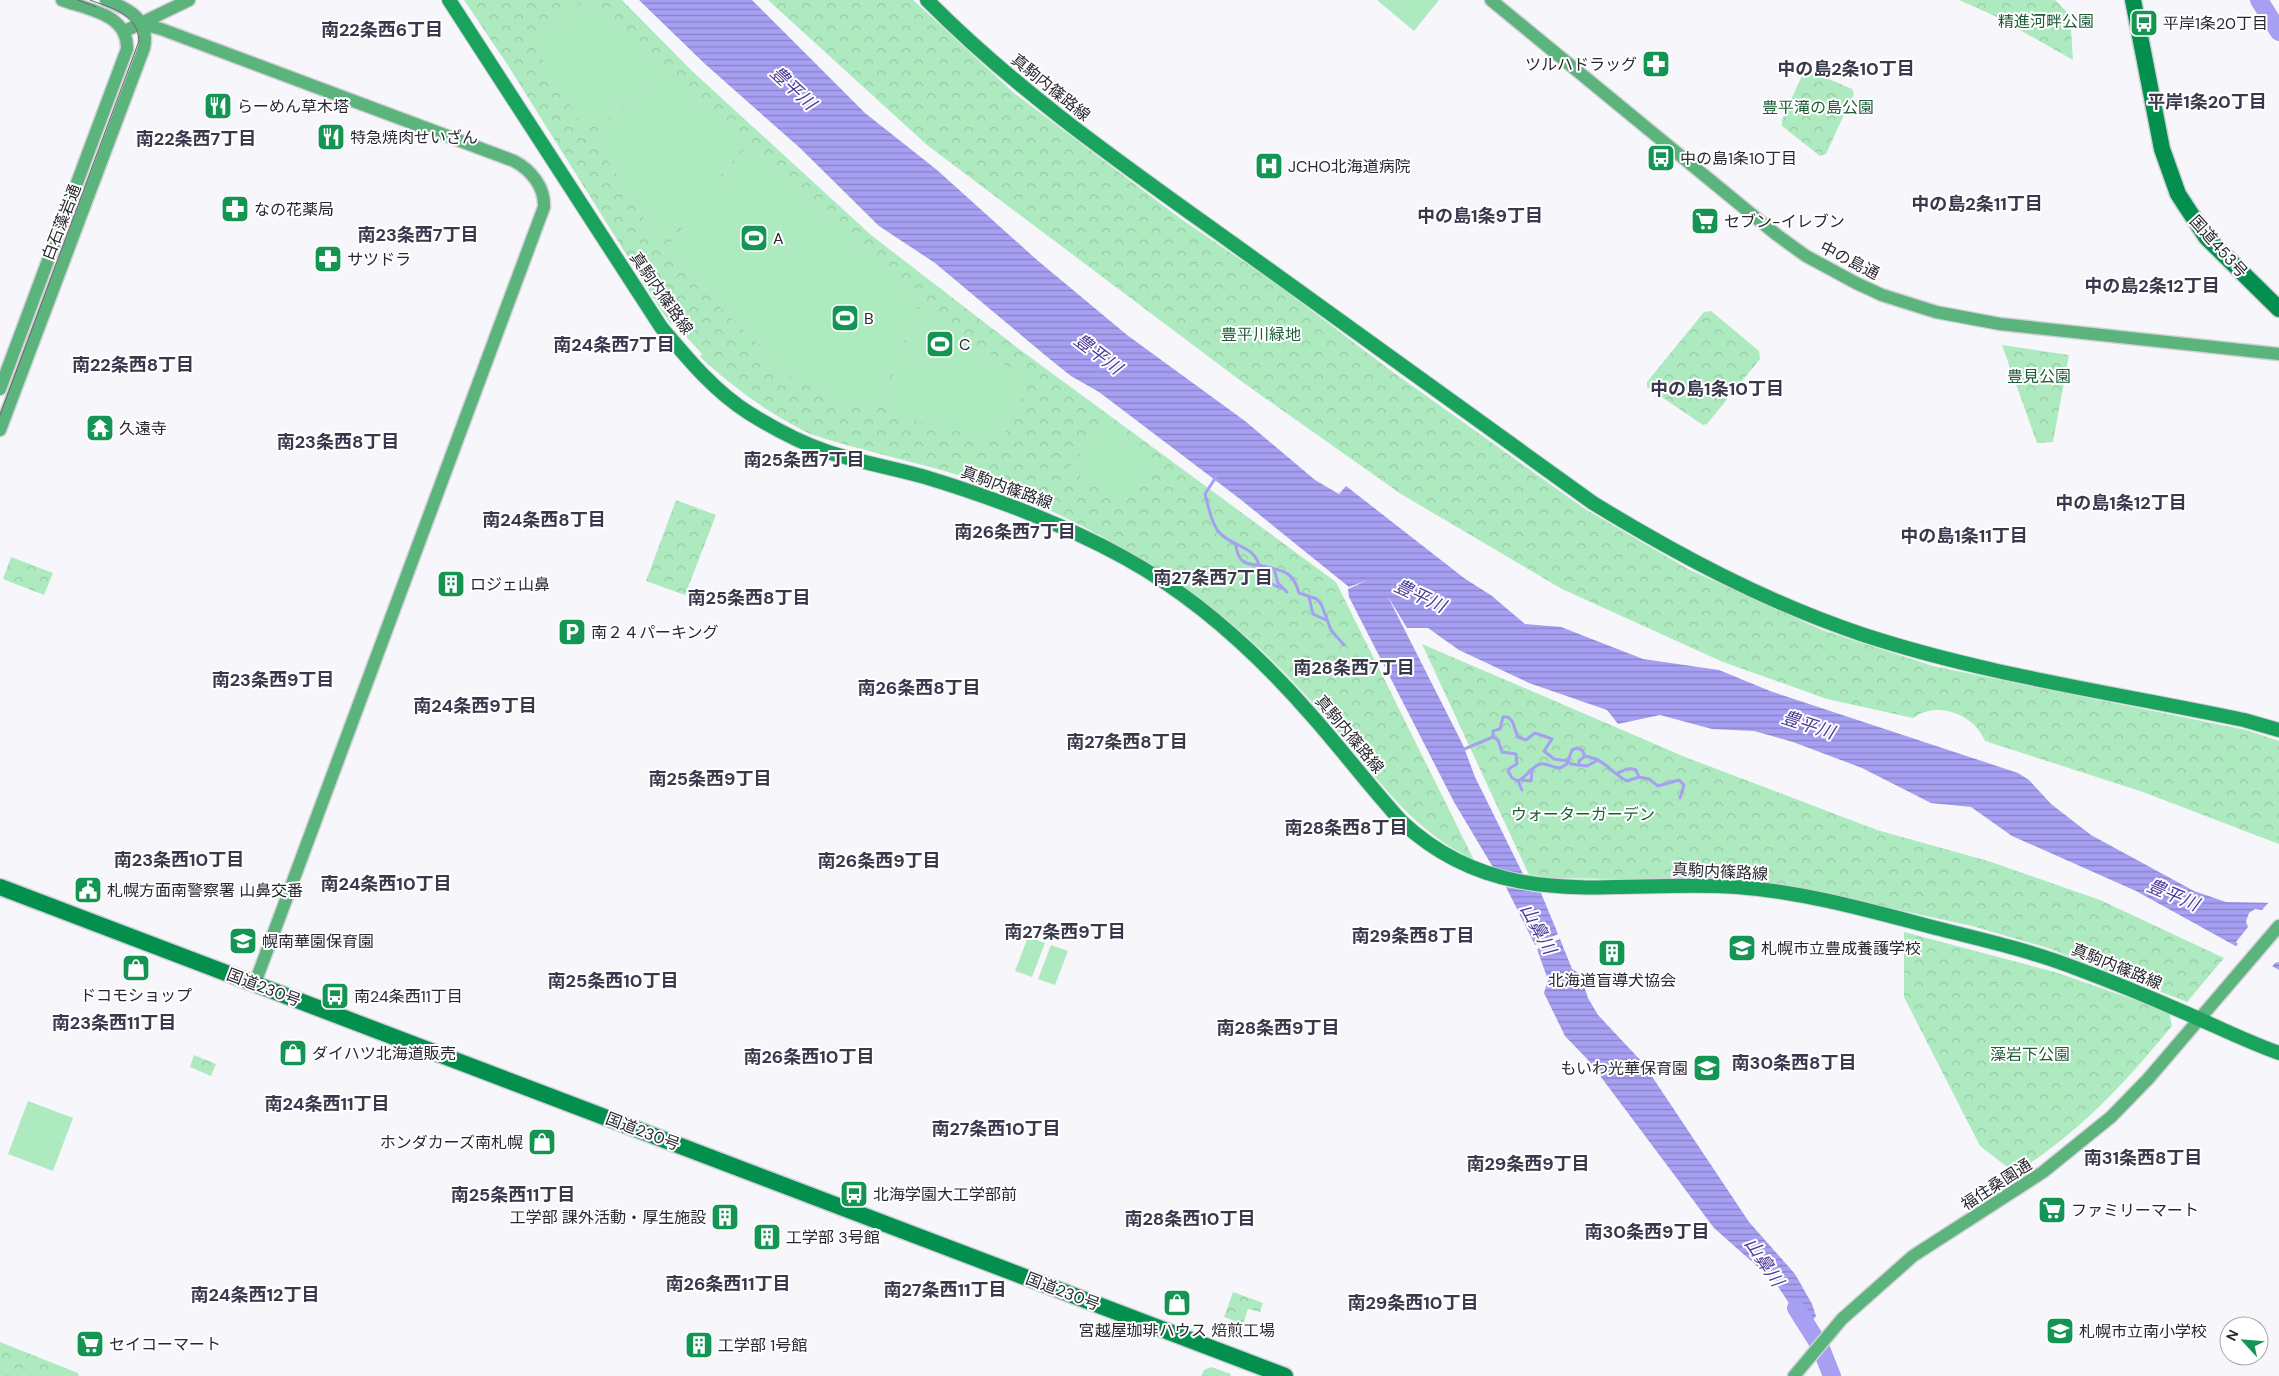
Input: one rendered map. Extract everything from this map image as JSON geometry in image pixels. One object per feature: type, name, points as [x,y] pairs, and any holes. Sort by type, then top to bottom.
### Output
[{"type":"highway","name":"国道453号","points":[[2132,0],[2162,149],[2178,194],[2206,237],[2279,309]]},
{"type":"highway","name":"国道230号","points":[[0,887],[1285,1376]]},
{"type":"main road","name":"真駒内篠路線","points":[[449,0],[661,327],[693,366],[724,395],[772,426],[827,451],[924,477],[988,497],[1066,528],[1126,558],[1187,598],[1242,644],[1283,683],[1402,822],[1432,847],[1452,859],[1484,874],[1515,882],[1547,886],[1677,885],[1738,887],[1848,905],[2051,959],[2204,1015],[2279,1053]]},
{"type":"main road","name":"真駒内篠路線","points":[[927,0],[1019,85],[1107,153],[1593,503],[1659,543],[1769,598],[1859,633],[1903,647],[2000,672],[2234,718],[2279,730]]},
{"type":"street","points":[[62,0],[114,20],[125,32],[189,0]]},
{"type":"street","points":[[106,0],[132,12],[142,24],[161,29],[514,161],[532,175],[541,191],[544,202],[537,226],[255,983]]},
{"type":"street","name":"中の島通","points":[[1491,0],[1786,241],[1837,274],[1900,301],[1955,316],[2000,324],[2279,354]]},
{"type":"street","name":"白石藻岩通","points":[[0,430],[144,48],[145,40],[142,24]]},
{"type":"street","name":"白石藻岩通","points":[[0,390],[124,58],[127,40],[125,32]]},
{"type":"street","name":"福住桑園通","points":[[1794,1376],[1852,1308],[1913,1256],[2036,1178],[2091,1134],[2131,1098],[2279,926]]},
{"type":"green space","points":[[464,0],[622,0],[691,70],[871,235],[1015,346],[1336,582],[1474,860],[1432,834],[1397,802],[1314,704],[1259,648],[1219,613],[1156,568],[1087,528],[1016,496],[961,476],[810,434],[766,409],[739,390],[700,357],[702,354],[673,322],[671,324],[663,313],[507,64]]},
{"type":"green space","points":[[586,0],[595,0],[661,71],[602,125],[585,126],[581,123],[531,40]]},
{"type":"green space","name":"豊平川緑地","points":[[768,0],[913,0],[1014,93],[1181,219],[1278,285],[1390,370],[1585,509],[1688,569],[1822,630],[1933,666],[2246,730],[2279,741],[2279,844],[2143,792],[1985,741],[1972,723],[1954,713],[1933,710],[1913,718],[1827,699],[1723,662],[1562,589],[1401,494],[1241,381],[927,145]]},
{"type":"green space","points":[[1377,0],[1439,0],[1414,31]]},
{"type":"green space","name":"精進河畔公園","points":[[1959,0],[2055,0],[2070,15],[2073,60],[1995,16]]},
{"type":"green space","name":"豊平滝の島公園","points":[[1809,70],[1852,89],[1854,93],[1826,154],[1820,156],[1782,126],[1782,120],[1804,71]]},
{"type":"green space","points":[[662,71],[745,146],[674,234],[663,239],[656,237],[592,136]]},
{"type":"green space","points":[[746,148],[836,225],[838,224],[919,303],[879,405],[863,400],[839,402],[758,359],[756,353],[771,328],[759,345],[666,255],[667,247]]},
{"type":"green space","name":"C","points":[[920,307],[1030,381],[1000,442],[888,414],[884,398]]},
{"type":"green space","points":[[1711,311],[1759,351],[1760,359],[1707,424],[1703,425],[1647,387],[1647,382],[1704,312]]},
{"type":"green space","name":"豊見公園","points":[[2002,345],[2069,355],[2053,442],[2037,443]]},
{"type":"green space","points":[[1105,423],[1155,460],[1120,505],[1069,468]]},
{"type":"green space","points":[[676,500],[716,515],[685,595],[646,581]]},
{"type":"green space","points":[[11,557],[53,573],[44,595],[3,579]]},
{"type":"green space","name":"ウォーターガーデン","points":[[1422,644],[1685,757],[1877,830],[1988,861],[2100,900],[2224,958],[2187,1002],[2048,948],[1972,926],[1835,896],[1696,880],[1542,878],[1541,876],[1529,875]]},
{"type":"green space","name":"藻岩下公園","points":[[1904,932],[2058,973],[2169,1012],[2172,1026],[2100,1106],[2060,1141],[2015,1173],[1980,1146],[1904,997]]},
{"type":"green space","points":[[1028,937],[1045,943],[1032,977],[1015,971]]},
{"type":"green space","points":[[1051,945],[1068,951],[1055,985],[1038,979]]},
{"type":"green space","points":[[194,1055],[216,1064],[211,1076],[190,1067]]},
{"type":"green space","points":[[28,1101],[73,1118],[53,1171],[8,1154]]},
{"type":"green space","points":[[1233,1292],[1263,1303],[1260,1312],[1248,1309],[1243,1324],[1224,1317]]},
{"type":"green space","points":[[0,1342],[78,1373],[79,1376],[0,1376]]},
{"type":"green space","points":[[1211,1367],[1231,1374],[1230,1376],[1201,1376],[1204,1370]]},
{"type":"water","name":"豊平川","points":[[639,0],[752,0],[865,113],[937,170],[1037,260],[1127,335],[1245,421],[1315,480],[1339,494],[1346,486],[1464,578],[1492,596],[1525,624],[1561,627],[1643,659],[1719,670],[1770,691],[2018,773],[2029,780],[2051,804],[2091,835],[2194,891],[2226,902],[2279,903],[2279,970],[2136,891],[2012,836],[1971,807],[1931,803],[1862,768],[1793,742],[1754,731],[1712,729],[1660,715],[1618,724],[1607,710],[1529,683],[1459,650],[1428,628],[1407,628],[1387,595],[1463,745],[1475,777],[1523,874],[1494,869],[1454,802],[1349,597],[1348,589],[1368,580],[1349,587],[1240,499],[1099,392],[1071,376],[935,263],[879,226],[800,148],[705,64]]},
{"type":"water","points":[[1506,887],[1541,893],[1558,934],[1535,945]]},
{"type":"water","points":[[1560,939],[1572,969],[1580,974],[1588,998],[1598,1015],[1643,1063],[1749,1222],[1795,1274],[1812,1304],[1816,1316],[1806,1329],[1775,1282],[1714,1228],[1589,1061],[1565,1036],[1544,993],[1548,980],[1537,949]]},
{"type":"pier","points":[[2270,901],[2279,901],[2279,962],[2275,963],[2270,969],[2233,949],[2248,927],[2246,921],[2249,913],[2255,909],[2262,910]]},
{"type":"waterway","points":[[2259,0],[2279,32]]},
{"type":"waterway","points":[[1216,477],[1205,494],[1218,531],[1229,540],[1252,553],[1259,565],[1280,570],[1290,575],[1299,593],[1317,599],[1322,606],[1331,630],[1344,645]]},
{"type":"waterway","points":[[1236,544],[1238,554],[1245,563],[1259,565],[1267,580],[1282,588]]},
{"type":"waterway","points":[[1274,569],[1278,583],[1287,592]]},
{"type":"waterway","points":[[1309,597],[1313,614],[1326,620]]},
{"type":"waterway","points":[[1462,750],[1493,737],[1493,731],[1500,729],[1503,717],[1508,717],[1512,721],[1518,737],[1526,740],[1535,733],[1552,739],[1544,751],[1554,759],[1568,761],[1572,750],[1577,748],[1582,750],[1585,756],[1599,761],[1627,781],[1639,777],[1649,779],[1658,786],[1679,780],[1684,785],[1680,798]]},
{"type":"waterway","points":[[1493,737],[1498,740],[1502,752],[1516,754],[1517,764],[1508,771],[1512,778],[1518,781],[1537,765],[1544,764],[1560,768],[1567,764],[1568,761],[1571,764],[1587,766],[1598,760]]},
{"type":"waterway","points":[[1579,765],[1579,761],[1585,756]]},
{"type":"waterway","points":[[1618,773],[1626,769],[1633,769],[1636,770],[1639,777]]},
{"type":"waterway","points":[[1521,780],[1531,781],[1532,771]]},
{"type":"waterway","points":[[1518,781],[1522,790]]},
{"type":"waterway","name":"山鼻川","points":[[1796,1308],[1820,1346],[1832,1376]]},
{"type":"tram line","points":[[78,0],[96,7]]},
{"type":"tram line","points":[[0,415],[139,41],[134,24],[129,18],[114,9],[90,0]]},
{"type":"place","name":"平岸1条20丁目","points":[[2144,23]]},
{"type":"place","name":"ツルハドラッグ","points":[[1656,64]]},
{"type":"place","name":"らーめん草木塔","points":[[218,106]]},
{"type":"place","name":"特急焼肉せいざん","points":[[331,137]]},
{"type":"place","name":"中の島1条10丁目","points":[[1661,158]]},
{"type":"place","name":"JCHO北海道病院","points":[[1269,166]]},
{"type":"place","name":"なの花薬局","points":[[235,209]]},
{"type":"place","name":"セブン-イレブン","points":[[1705,221]]},
{"type":"place","name":"A","points":[[754,238]]},
{"type":"place","name":"サツドラ","points":[[328,259]]},
{"type":"place","name":"B","points":[[845,318]]},
{"type":"place","name":"C","points":[[940,344]]},
{"type":"place","name":"久遠寺","points":[[100,428]]},
{"type":"place","name":"ロジェ山鼻","points":[[451,584]]},
{"type":"place","name":"南２４パーキング","points":[[572,632]]},
{"type":"place","name":"札幌方面南警察署 山鼻交番","points":[[88,890]]},
{"type":"place","name":"幌南華園保育園","points":[[243,941]]},
{"type":"place","name":"札幌市立豊成養護学校","points":[[1742,948]]},
{"type":"place","name":"北海道盲導犬協会","points":[[1612,953]]},
{"type":"place","name":"ドコモショップ","points":[[136,968]]},
{"type":"place","name":"南24条西11丁目","points":[[335,996]]},
{"type":"place","name":"ダイハツ北海道販売","points":[[293,1053]]},
{"type":"place","name":"もいわ光華保育園","points":[[1707,1068]]},
{"type":"place","name":"ホンダカーズ南札幌","points":[[542,1142]]},
{"type":"place","name":"北海学園大工学部前","points":[[854,1194]]},
{"type":"place","name":"ファミリーマート","points":[[2052,1210]]},
{"type":"place","name":"工学部 課外活動・厚生施設","points":[[725,1217]]},
{"type":"place","name":"工学部 3号館","points":[[767,1237]]},
{"type":"place","name":"宮越屋珈琲ハウス 焙煎工場","points":[[1177,1303]]},
{"type":"place","name":"札幌市立南小学校","points":[[2060,1331]]},
{"type":"place","name":"セイコーマート","points":[[90,1344]]},
{"type":"place","name":"工学部 1号館","points":[[699,1345]]},
{"type":"district","name":"南22条西6丁目","points":[[382,30]]},
{"type":"district","name":"中の島2条10丁目","points":[[1846,69]]},
{"type":"district","name":"平岸1条20丁目","points":[[2207,102]]},
{"type":"district","name":"南22条西7丁目","points":[[196,139]]},
{"type":"district","name":"中の島2条11丁目","points":[[1977,204]]},
{"type":"district","name":"中の島1条9丁目","points":[[1480,216]]},
{"type":"district","name":"南23条西7丁目","points":[[418,235]]},
{"type":"district","name":"中の島2条12丁目","points":[[2152,286]]},
{"type":"district","name":"南24条西7丁目","points":[[614,345]]},
{"type":"district","name":"南22条西8丁目","points":[[133,365]]},
{"type":"district","name":"中の島1条10丁目","points":[[1717,389]]},
{"type":"district","name":"南23条西8丁目","points":[[338,442]]},
{"type":"district","name":"南25条西7丁目","points":[[804,460]]},
{"type":"district","name":"中の島1条12丁目","points":[[2121,503]]},
{"type":"district","name":"南24条西8丁目","points":[[544,520]]},
{"type":"district","name":"南26条西7丁目","points":[[1015,532]]},
{"type":"district","name":"中の島1条11丁目","points":[[1964,536]]},
{"type":"district","name":"南27条西7丁目","points":[[1213,578]]},
{"type":"district","name":"南25条西8丁目","points":[[749,598]]},
{"type":"district","name":"南28条西7丁目","points":[[1354,668]]},
{"type":"district","name":"南23条西9丁目","points":[[273,680]]},
{"type":"district","name":"南26条西8丁目","points":[[919,688]]},
{"type":"district","name":"南24条西9丁目","points":[[475,706]]},
{"type":"district","name":"南27条西8丁目","points":[[1127,742]]},
{"type":"district","name":"南25条西9丁目","points":[[710,779]]},
{"type":"district","name":"南28条西8丁目","points":[[1346,828]]},
{"type":"district","name":"南23条西10丁目","points":[[179,860]]},
{"type":"district","name":"南26条西9丁目","points":[[879,861]]},
{"type":"district","name":"南24条西10丁目","points":[[386,884]]},
{"type":"district","name":"南27条西9丁目","points":[[1065,932]]},
{"type":"district","name":"南29条西8丁目","points":[[1413,936]]},
{"type":"district","name":"南25条西10丁目","points":[[613,981]]},
{"type":"district","name":"南23条西11丁目","points":[[114,1023]]},
{"type":"district","name":"南28条西9丁目","points":[[1278,1028]]},
{"type":"district","name":"南26条西10丁目","points":[[809,1057]]},
{"type":"district","name":"南30条西8丁目","points":[[1794,1063]]},
{"type":"district","name":"南24条西11丁目","points":[[327,1104]]},
{"type":"district","name":"南27条西10丁目","points":[[996,1129]]},
{"type":"district","name":"南31条西8丁目","points":[[2143,1158]]},
{"type":"district","name":"南29条西9丁目","points":[[1528,1164]]},
{"type":"district","name":"南25条西11丁目","points":[[513,1195]]},
{"type":"district","name":"南28条西10丁目","points":[[1190,1219]]},
{"type":"district","name":"南30条西9丁目","points":[[1647,1232]]},
{"type":"district","name":"南26条西11丁目","points":[[728,1284]]},
{"type":"district","name":"南27条西11丁目","points":[[945,1290]]},
{"type":"district","name":"南24条西12丁目","points":[[255,1295]]},
{"type":"district","name":"南29条西10丁目","points":[[1413,1303]]}]
